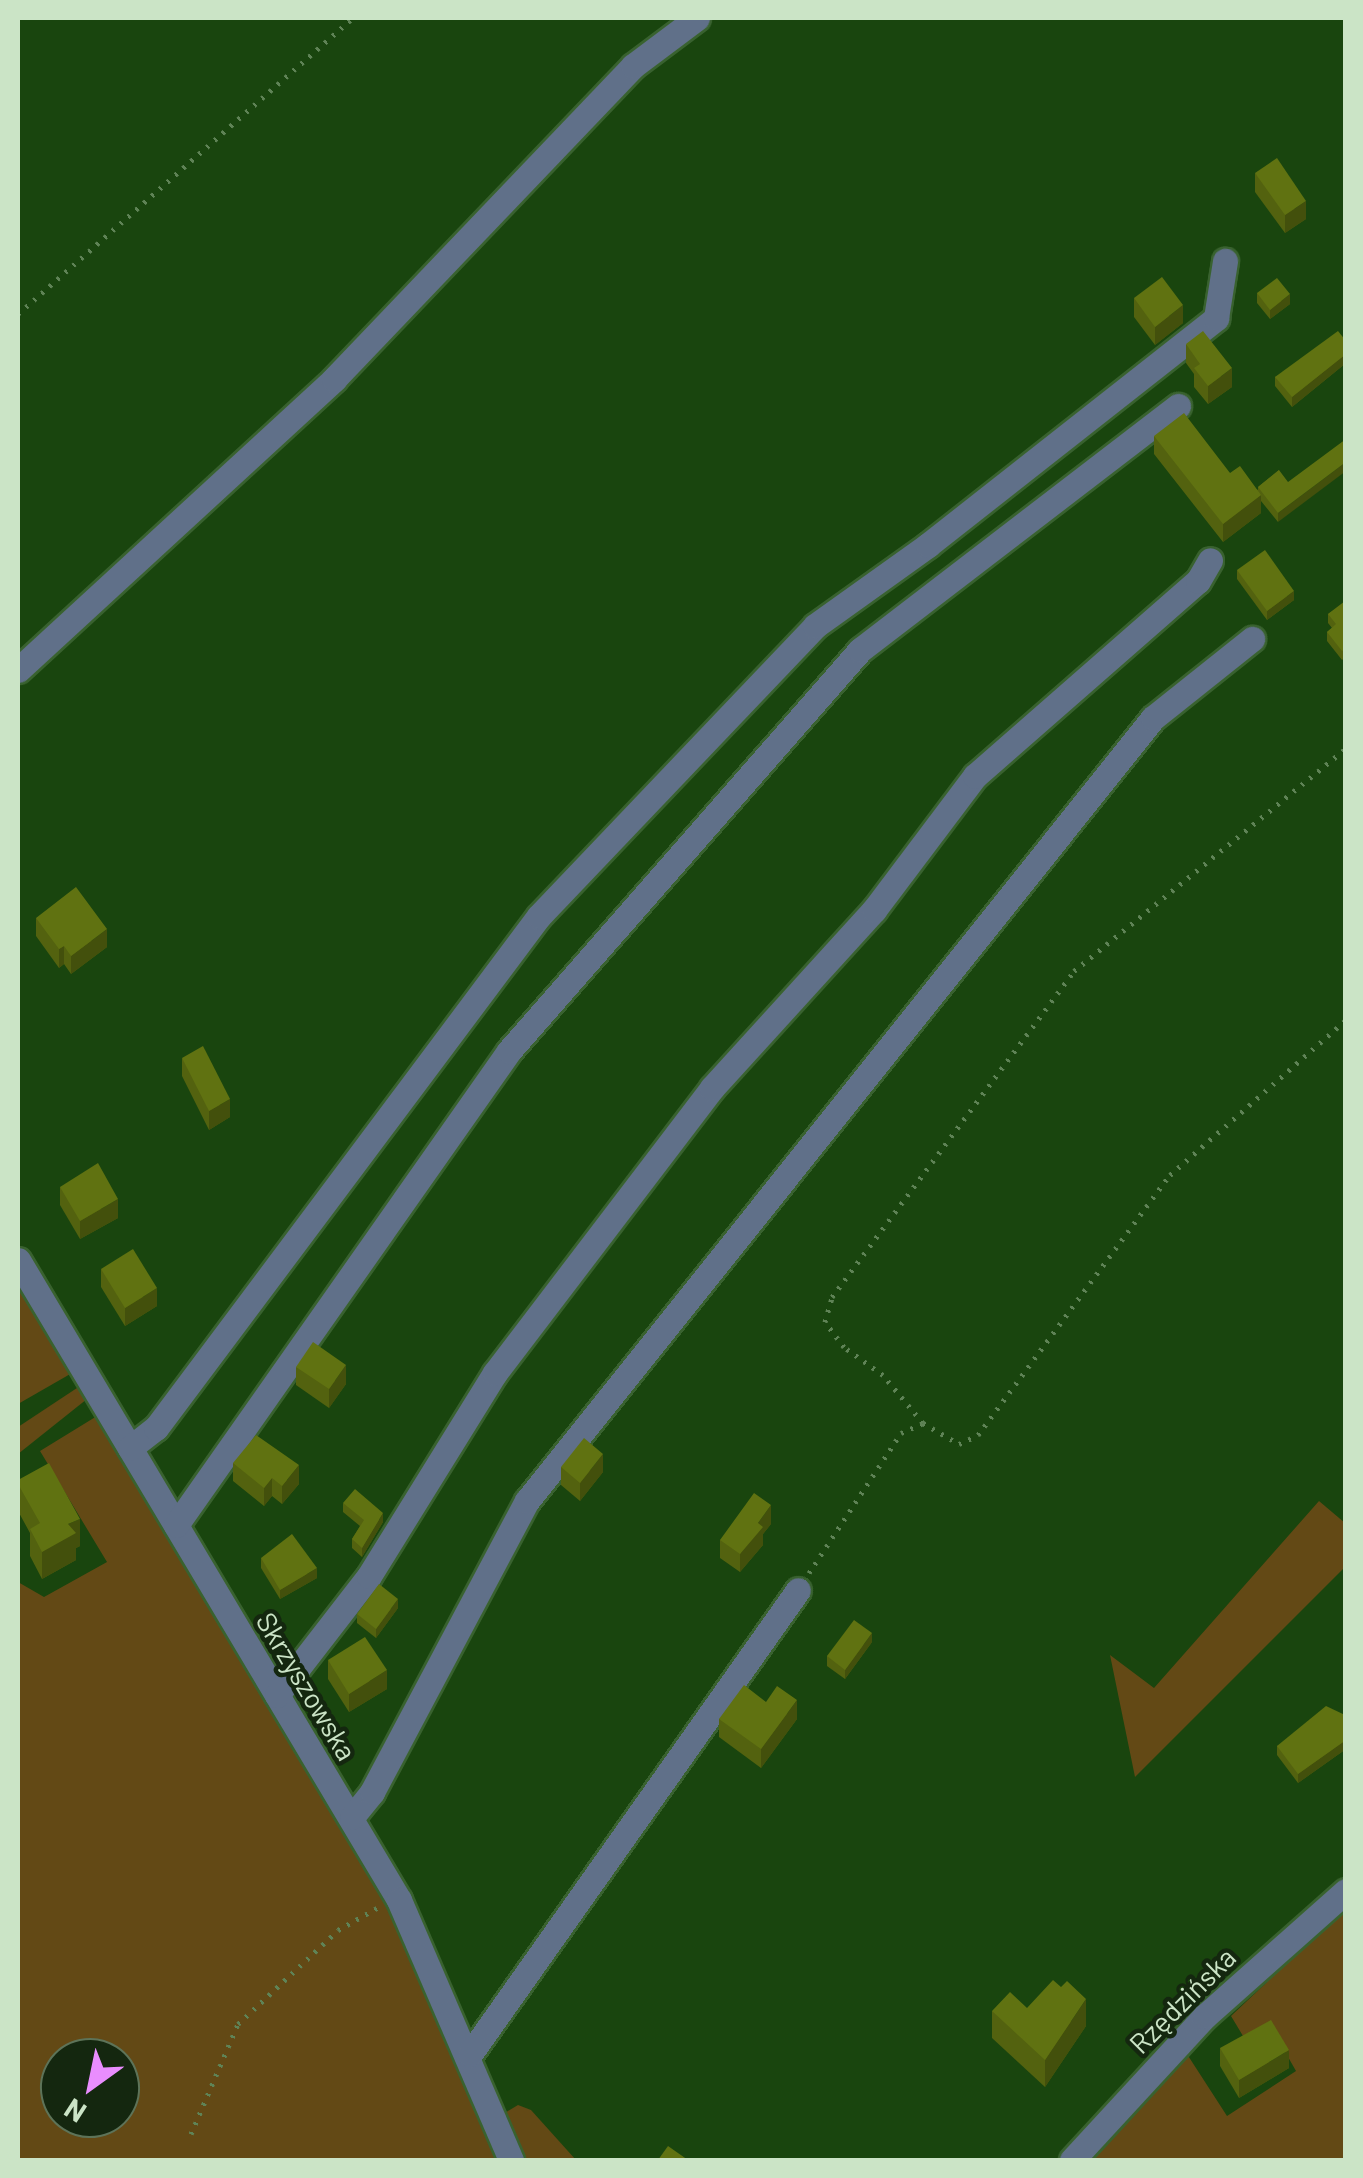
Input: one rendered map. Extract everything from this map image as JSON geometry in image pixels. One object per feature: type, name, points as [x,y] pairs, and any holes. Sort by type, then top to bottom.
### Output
[{"type":"street","points":[[18,670],[334,379],[633,66],[698,18]]},
{"type":"street","points":[[130,1448],[156,1428],[539,916],[814,626],[928,546],[1216,318],[1226,261]]},
{"type":"street","points":[[176,1525],[510,1052],[860,650],[885,625],[1178,406]]},
{"type":"street","points":[[277,1695],[369,1576],[496,1373],[712,1088],[894,885],[976,776],[1198,581],[1210,560]]},
{"type":"street","points":[[352,1817],[372,1792],[527,1502],[1130,745],[1153,718],[1252,639]]},
{"type":"street","name":"Skrzyszowska","points":[[18,1260],[399,1900],[470,2054],[511,2160]]},
{"type":"street","points":[[470,2054],[798,1590]]},
{"type":"street","name":"Rzędzińska","points":[[1072,2160],[1205,2016],[1346,1892]]},
{"type":"path","points":[[18,314],[353,18]]},
{"type":"path","points":[[1346,748],[1074,971],[832,1297],[825,1322],[844,1346],[883,1375],[923,1424],[959,1444],[978,1436],[1170,1175],[1346,1020]]},
{"type":"path","points":[[798,1590],[900,1433],[923,1424]]},
{"type":"path","points":[[191,2134],[238,2024],[338,1930],[399,1900]]},
{"type":"shaded area","points":[[18,1281],[72,1373],[18,1404]]},
{"type":"shaded area","points":[[80,1386],[87,1399],[18,1454],[18,1427]]},
{"type":"shaded area","points":[[97,1416],[380,1886],[500,2160],[18,2160],[18,1582],[44,1597],[107,1562],[40,1451]]},
{"type":"shaded area","points":[[1319,1501],[1345,1523],[1345,1567],[1135,1777],[1110,1655],[1154,1688]]},
{"type":"shaded area","points":[[1345,1905],[1345,2160],[1085,2160],[1185,2051],[1227,2116],[1296,2071],[1271,2027],[1246,2041],[1231,2016],[1267,1982],[1267,1968]]},
{"type":"shaded area","points":[[518,2105],[531,2110],[576,2160],[521,2160],[503,2114]]},
{"type":"building","points":[[1277,158],[1306,201],[1285,215],[1255,173]]},
{"type":"building","points":[[1162,277],[1183,305],[1155,327],[1134,298]]},
{"type":"building","points":[[1277,278],[1290,294],[1270,310],[1257,293]]},
{"type":"building","points":[[1203,331],[1232,368],[1208,386],[1194,368],[1200,364],[1186,344]]},
{"type":"building","points":[[1338,331],[1346,341],[1346,354],[1292,397],[1275,377]]},
{"type":"building","points":[[1184,413],[1230,473],[1240,466],[1261,495],[1223,524],[1154,436]]},
{"type":"building","points":[[1346,439],[1346,462],[1278,513],[1258,487],[1279,470],[1288,482]]},
{"type":"building","points":[[1265,550],[1294,591],[1267,611],[1237,570]]},
{"type":"building","points":[[1345,601],[1346,648],[1342,651],[1327,632],[1336,624],[1328,614]]},
{"type":"building","points":[[76,887],[107,929],[71,956],[64,946],[59,949],[36,918]]},
{"type":"building","points":[[203,1046],[230,1099],[209,1111],[182,1058]]},
{"type":"building","points":[[98,1163],[118,1199],[80,1221],[60,1187]]},
{"type":"building","points":[[133,1249],[157,1288],[125,1308],[101,1269]]},
{"type":"building","points":[[313,1342],[346,1365],[329,1389],[296,1367]]},
{"type":"building","points":[[256,1435],[299,1465],[282,1486],[272,1478],[264,1488],[233,1463]]},
{"type":"building","points":[[584,1438],[603,1454],[580,1483],[561,1467]]},
{"type":"building","points":[[49,1463],[80,1519],[68,1524],[76,1533],[42,1552],[30,1529],[40,1523],[18,1480]]},
{"type":"building","points":[[355,1489],[383,1513],[362,1548],[352,1539],[364,1520],[343,1503]]},
{"type":"building","points":[[754,1493],[771,1505],[758,1523],[763,1527],[740,1554],[720,1540]]},
{"type":"building","points":[[292,1534],[317,1568],[280,1590],[261,1558]]},
{"type":"building","points":[[379,1584],[398,1599],[376,1629],[357,1614]]},
{"type":"building","points":[[854,1620],[872,1633],[845,1670],[827,1656]]},
{"type":"building","points":[[365,1637],[387,1670],[349,1694],[328,1660]]},
{"type":"building","points":[[744,1685],[766,1702],[777,1686],[797,1700],[761,1749],[719,1719]]},
{"type":"building","points":[[1326,1706],[1345,1715],[1346,1740],[1298,1774],[1277,1746]]},
{"type":"building","points":[[1053,1980],[1061,1987],[1067,1981],[1086,1999],[1045,2060],[992,2011],[1010,1992],[1027,2008]]},
{"type":"building","points":[[1271,2020],[1289,2050],[1239,2080],[1220,2048]]},
{"type":"building","points":[[668,2146],[688,2160],[658,2160]]}]
